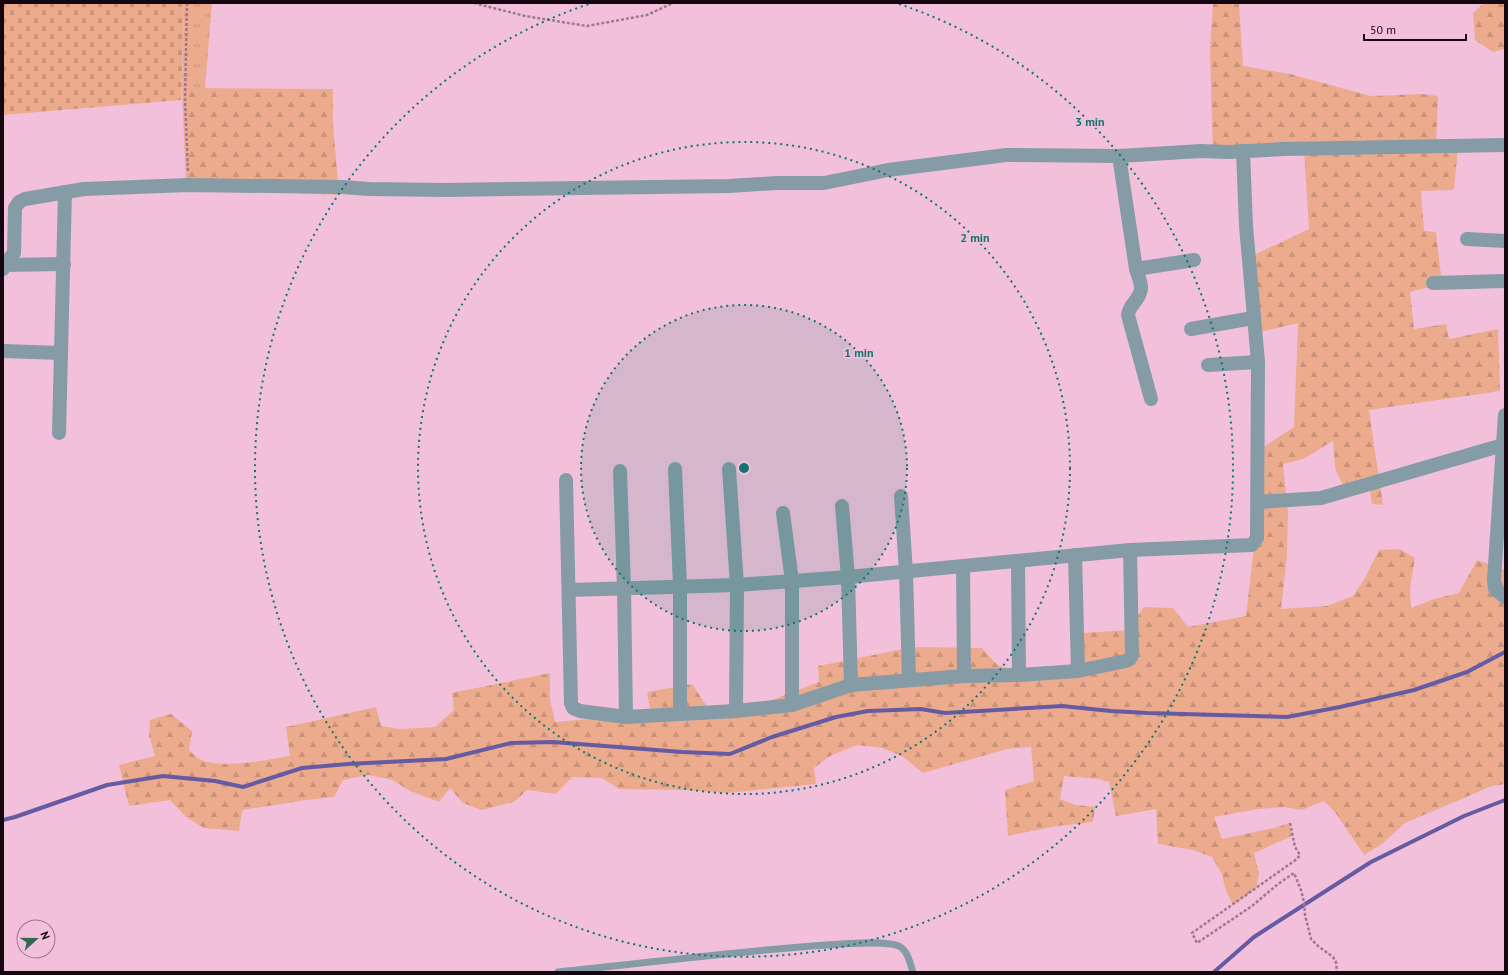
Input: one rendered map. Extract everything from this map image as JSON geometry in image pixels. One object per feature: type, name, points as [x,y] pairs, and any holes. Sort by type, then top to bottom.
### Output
[{"type":"street","points":[[4,267],[14,253],[15,208],[19,202],[25,199],[84,189],[188,185],[446,190],[729,186],[824,183],[888,170],[1006,155],[1119,156],[1201,151],[1505,145]]},
{"type":"street","points":[[569,590],[736,585],[964,567],[1130,550],[1252,545],[1257,538],[1258,362],[1246,226],[1243,151]]},
{"type":"street","points":[[1119,156],[1136,269],[1141,289],[1140,295],[1130,308],[1128,315],[1151,399]]},
{"type":"street","points":[[59,433],[65,192]]},
{"type":"street","points":[[1467,239],[1505,241]]},
{"type":"street","points":[[1136,269],[1194,260]]},
{"type":"street","points":[[4,267],[64,264]]},
{"type":"street","points":[[1434,283],[1505,281]]},
{"type":"street","points":[[1191,329],[1253,318]]},
{"type":"street","points":[[3,351],[61,353]]},
{"type":"street","points":[[1208,365],[1258,362]]},
{"type":"street","points":[[1504,596],[1495,589],[1494,580],[1505,415]]},
{"type":"street","points":[[1258,502],[1321,498],[1503,445]]},
{"type":"street","points":[[675,469],[680,586],[680,713]]},
{"type":"street","points":[[729,469],[736,585],[736,711]]},
{"type":"street","points":[[620,471],[626,717]]},
{"type":"street","points":[[566,480],[572,706],[580,711],[626,717],[736,711],[792,706],[851,685],[909,679],[1019,675],[1078,671],[1126,661],[1131,657],[1130,550]]},
{"type":"street","points":[[900,496],[906,572],[909,679]]},
{"type":"street","points":[[842,506],[848,577],[851,685]]},
{"type":"street","points":[[783,513],[792,581],[792,706]]},
{"type":"street","points":[[1075,555],[1078,671]]},
{"type":"street","points":[[1018,562],[1019,675]]},
{"type":"street","points":[[964,567],[964,676]]},
{"type":"lane","points":[[558,972],[773,948],[859,943],[891,944],[899,946],[909,959],[912,972]]},
{"type":"path","points":[[187,3],[185,100],[188,185]]},
{"type":"path","points":[[474,3],[525,16],[586,26],[647,15],[673,3]]},
{"type":"path","points":[[1290,823],[1295,847],[1300,855],[1297,859],[1192,933],[1198,943],[1252,906],[1278,884],[1294,873],[1304,902],[1304,910],[1311,939],[1318,946],[1333,956],[1336,962],[1337,972]]},
{"type":"green space","points":[[3,3],[184,3],[181,100],[3,115]]},
{"type":"green space","points":[[184,3],[212,3],[205,89],[182,88]]},
{"type":"green space","points":[[1213,3],[1239,3],[1243,66],[1290,74],[1371,96],[1422,94],[1438,96],[1436,147],[1458,147],[1454,190],[1421,191],[1424,231],[1436,232],[1442,284],[1410,292],[1414,329],[1446,324],[1449,339],[1498,329],[1500,391],[1369,410],[1383,505],[1372,504],[1369,483],[1344,488],[1335,468],[1333,441],[1303,459],[1283,464],[1288,513],[1287,556],[1281,609],[1327,606],[1353,596],[1365,578],[1379,550],[1400,549],[1415,558],[1410,588],[1411,608],[1434,599],[1459,593],[1477,560],[1505,570],[1505,784],[1492,786],[1405,823],[1382,844],[1364,855],[1335,812],[1324,801],[1302,810],[1283,807],[1258,809],[1214,817],[1222,839],[1278,827],[1289,823],[1292,836],[1254,853],[1259,874],[1256,888],[1233,905],[1225,888],[1222,874],[1212,857],[1193,850],[1158,844],[1156,809],[1116,816],[1109,782],[1098,779],[1064,776],[1060,799],[1076,805],[1095,807],[1093,822],[1057,826],[1008,836],[1005,790],[1034,781],[1031,747],[1007,749],[923,773],[902,756],[882,748],[857,745],[830,756],[814,768],[816,784],[727,793],[684,790],[619,789],[602,778],[572,777],[556,794],[527,790],[514,802],[481,810],[463,803],[450,788],[439,802],[408,790],[393,780],[369,775],[343,780],[334,797],[242,810],[239,831],[204,828],[186,817],[170,800],[129,806],[119,765],[155,756],[149,736],[150,720],[171,714],[192,731],[189,750],[199,759],[211,763],[222,764],[245,763],[290,756],[286,727],[376,707],[381,726],[400,729],[435,727],[454,710],[452,693],[550,673],[550,699],[555,722],[621,716],[651,716],[647,692],[692,684],[714,717],[759,705],[819,682],[818,666],[914,647],[982,648],[997,665],[1029,675],[1069,667],[1083,633],[1128,630],[1144,607],[1173,608],[1188,627],[1246,616],[1263,469],[1262,448],[1294,427],[1298,323],[1252,334],[1250,257],[1309,229],[1304,150],[1282,150],[1249,158],[1213,156],[1210,49]]},
{"type":"green space","points":[[1484,3],[1505,3],[1505,49],[1493,52],[1475,40],[1473,13]]},
{"type":"green space","points":[[182,88],[333,89],[333,125],[339,195],[186,188]]},
{"type":"waterway","points":[[3,820],[107,785],[163,776],[215,781],[243,787],[302,768],[446,759],[511,743],[553,742],[682,752],[730,754],[772,737],[836,717],[868,711],[921,709],[945,713],[1062,706],[1147,713],[1287,717],[1340,707],[1414,690],[1467,672],[1505,652]]},
{"type":"waterway","points":[[1214,972],[1254,937],[1371,862],[1464,816],[1505,800]]}]
